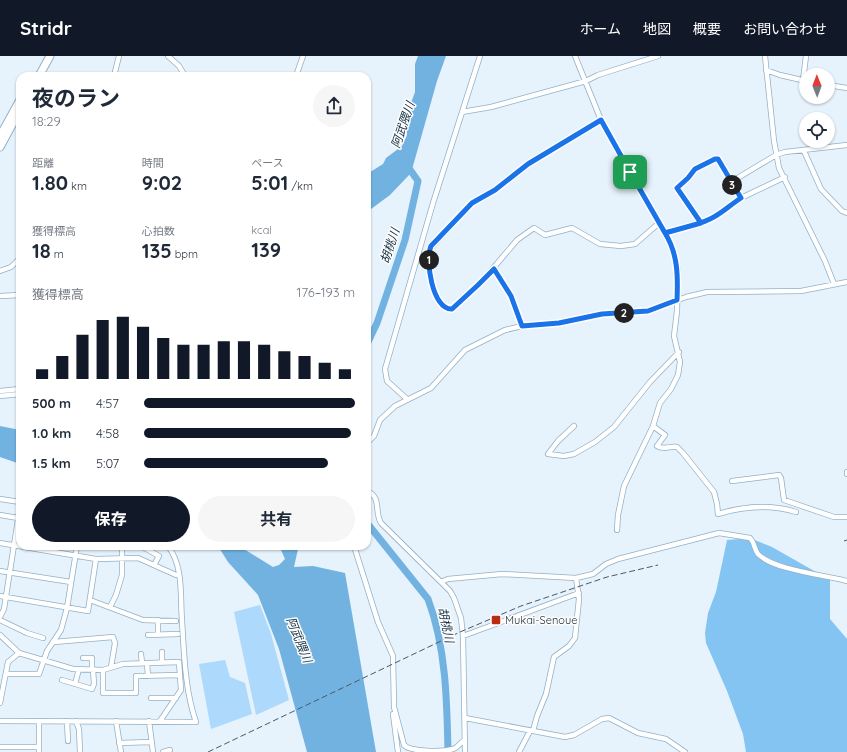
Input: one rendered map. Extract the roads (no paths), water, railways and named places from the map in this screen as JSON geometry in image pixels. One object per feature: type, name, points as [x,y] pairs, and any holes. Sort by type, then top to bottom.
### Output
[{"type":"highway","points":[[36,72],[45,56]]},
{"type":"highway","points":[[41,72],[50,56]]},
{"type":"highway","points":[[0,147],[3,131],[16,107]]},
{"type":"highway","points":[[3,131],[16,115]]},
{"type":"street","points":[[115,72],[119,56]]},
{"type":"street","points":[[168,56],[179,66],[182,72]]},
{"type":"street","points":[[297,72],[303,56]]},
{"type":"street","points":[[407,400],[387,381],[385,369],[433,203],[480,56]]},
{"type":"street","points":[[575,56],[601,120],[658,223],[672,245],[676,263],[677,300],[674,336],[679,352],[680,362],[678,375],[671,389],[660,403],[659,412],[653,426],[624,486],[618,515],[617,530]]},
{"type":"street","points":[[462,112],[491,107],[586,81],[598,75],[658,56]]},
{"type":"street","points":[[765,56],[776,156],[779,168],[825,261],[834,284]]},
{"type":"street","points":[[805,68],[806,56]]},
{"type":"street","points":[[766,70],[799,80]]},
{"type":"street","points":[[835,86],[847,88]]},
{"type":"street","points":[[601,120],[528,164],[495,190],[472,203],[430,249],[429,269],[436,296],[440,304],[448,309],[452,309],[494,269],[517,240],[534,228],[544,235],[572,228],[600,244],[621,246],[635,244],[658,223]]},
{"type":"street","points":[[731,182],[785,152],[847,145]]},
{"type":"street","points":[[804,151],[821,189],[842,211],[847,213]]},
{"type":"street","points":[[701,223],[677,188],[695,169],[718,159],[741,198]]},
{"type":"street","points":[[665,233],[701,223],[716,216],[741,198],[785,178]]},
{"type":"street","points":[[0,271],[11,267],[16,262]]},
{"type":"street","points":[[494,269],[511,296],[522,326]]},
{"type":"street","points":[[371,439],[374,436],[378,422],[395,406],[431,388],[449,370],[457,357],[471,346],[505,330],[522,326],[559,323],[602,314],[648,311],[677,300],[707,292],[791,292],[847,282]]},
{"type":"street","points":[[0,296],[16,295]]},
{"type":"street","points":[[574,426],[558,441],[548,454],[564,456],[574,454],[595,442],[614,427],[650,382],[679,352]]},
{"type":"street","points":[[0,391],[16,390]]},
{"type":"street","points":[[0,396],[16,394]]},
{"type":"street","points":[[653,426],[665,435],[657,446],[665,448],[672,446],[677,448],[706,480],[715,495],[718,514],[745,507],[764,506],[786,508],[796,512]]},
{"type":"street","points":[[732,481],[779,475],[781,478],[784,500],[834,517],[847,517]]},
{"type":"street","points":[[371,494],[376,498],[378,517],[381,523],[441,582],[454,598],[461,621],[463,636],[465,752]]},
{"type":"street","points":[[0,499],[16,501]]},
{"type":"street","points":[[0,515],[16,518]]},
{"type":"street","points":[[16,532],[4,609],[0,618],[17,628],[43,638]]},
{"type":"street","points":[[441,582],[448,579],[502,574],[576,578],[593,574],[606,564],[618,559],[718,533],[750,538],[753,541],[757,553],[774,563],[800,571],[847,581]]},
{"type":"street","points":[[0,543],[14,546]]},
{"type":"street","points":[[38,550],[96,559],[138,558],[176,575]]},
{"type":"street","points":[[6,674],[39,674],[47,651],[61,630],[67,608],[76,550]]},
{"type":"street","points":[[110,607],[116,595],[122,575],[122,550]]},
{"type":"street","points":[[148,550],[159,556],[154,565]]},
{"type":"street","points":[[0,721],[196,722],[192,712],[184,659],[178,563],[170,550]]},
{"type":"street","points":[[355,550],[378,622],[393,656],[393,714],[398,752]]},
{"type":"street","points":[[0,596],[88,611],[96,559]]},
{"type":"street","points":[[0,570],[71,582]]},
{"type":"street","points":[[519,752],[532,731],[536,716],[546,694],[554,657],[569,646],[575,638],[579,593],[576,578]]},
{"type":"street","points":[[463,636],[579,593]]},
{"type":"street","points":[[90,600],[143,620],[176,621]]},
{"type":"street","points":[[158,620],[158,635]]},
{"type":"street","points":[[17,628],[21,622]]},
{"type":"street","points":[[37,636],[39,630]]},
{"type":"street","points":[[148,636],[178,634]]},
{"type":"street","points":[[0,635],[19,653],[73,669],[103,670],[123,664],[179,662],[181,690],[160,721]]},
{"type":"street","points":[[54,642],[113,637],[115,643],[111,667]]},
{"type":"street","points":[[162,652],[162,663]]},
{"type":"street","points":[[0,703],[8,662],[19,653]]},
{"type":"street","points":[[141,654],[148,676]]},
{"type":"street","points":[[62,680],[92,689],[94,684],[92,658],[83,658]]},
{"type":"street","points":[[75,684],[79,669]]},
{"type":"street","points":[[103,670],[103,693],[136,693],[136,676],[180,675]]},
{"type":"street","points":[[151,698],[176,698]]},
{"type":"street","points":[[394,707],[402,742],[407,749],[420,751],[453,749],[465,740]]},
{"type":"street","points":[[465,718],[567,737],[574,735],[600,720],[608,718],[614,719],[638,733],[666,739],[685,752]]},
{"type":"street","points":[[0,747],[39,750],[39,720]]},
{"type":"street","points":[[67,721],[68,740]]},
{"type":"street","points":[[76,721],[79,729],[80,752]]},
{"type":"street","points":[[116,721],[120,752]]},
{"type":"street","points":[[149,721],[153,752]]},
{"type":"street","points":[[119,743],[151,742]]},
{"type":"street","points":[[163,752],[170,750]]},
{"type":"water","points":[[418,56],[446,56],[437,81],[411,173],[390,195],[371,209],[371,172],[383,164],[386,158],[402,146],[407,135],[407,114],[415,92],[415,64]]},
{"type":"water","points":[[0,426],[16,429],[16,463],[0,457]]},
{"type":"water","name":"阿武隈川","points":[[220,550],[245,550],[273,567],[279,565],[285,559],[281,550],[298,550],[294,567],[313,566],[345,573],[376,752],[307,752],[279,649],[258,595],[228,562]]},
{"type":"waterway","name":"胡桃川","points":[[371,336],[377,323],[405,240],[418,181],[406,164]]},
{"type":"waterway","name":"胡桃川","points":[[371,528],[428,599],[439,636],[442,655],[446,694],[448,752]]},
{"type":"railway","points":[[208,752],[460,632],[521,606],[607,577],[658,565]]},
{"type":"place","name":"Mukai-Senoue","points":[[496,620]]}]
